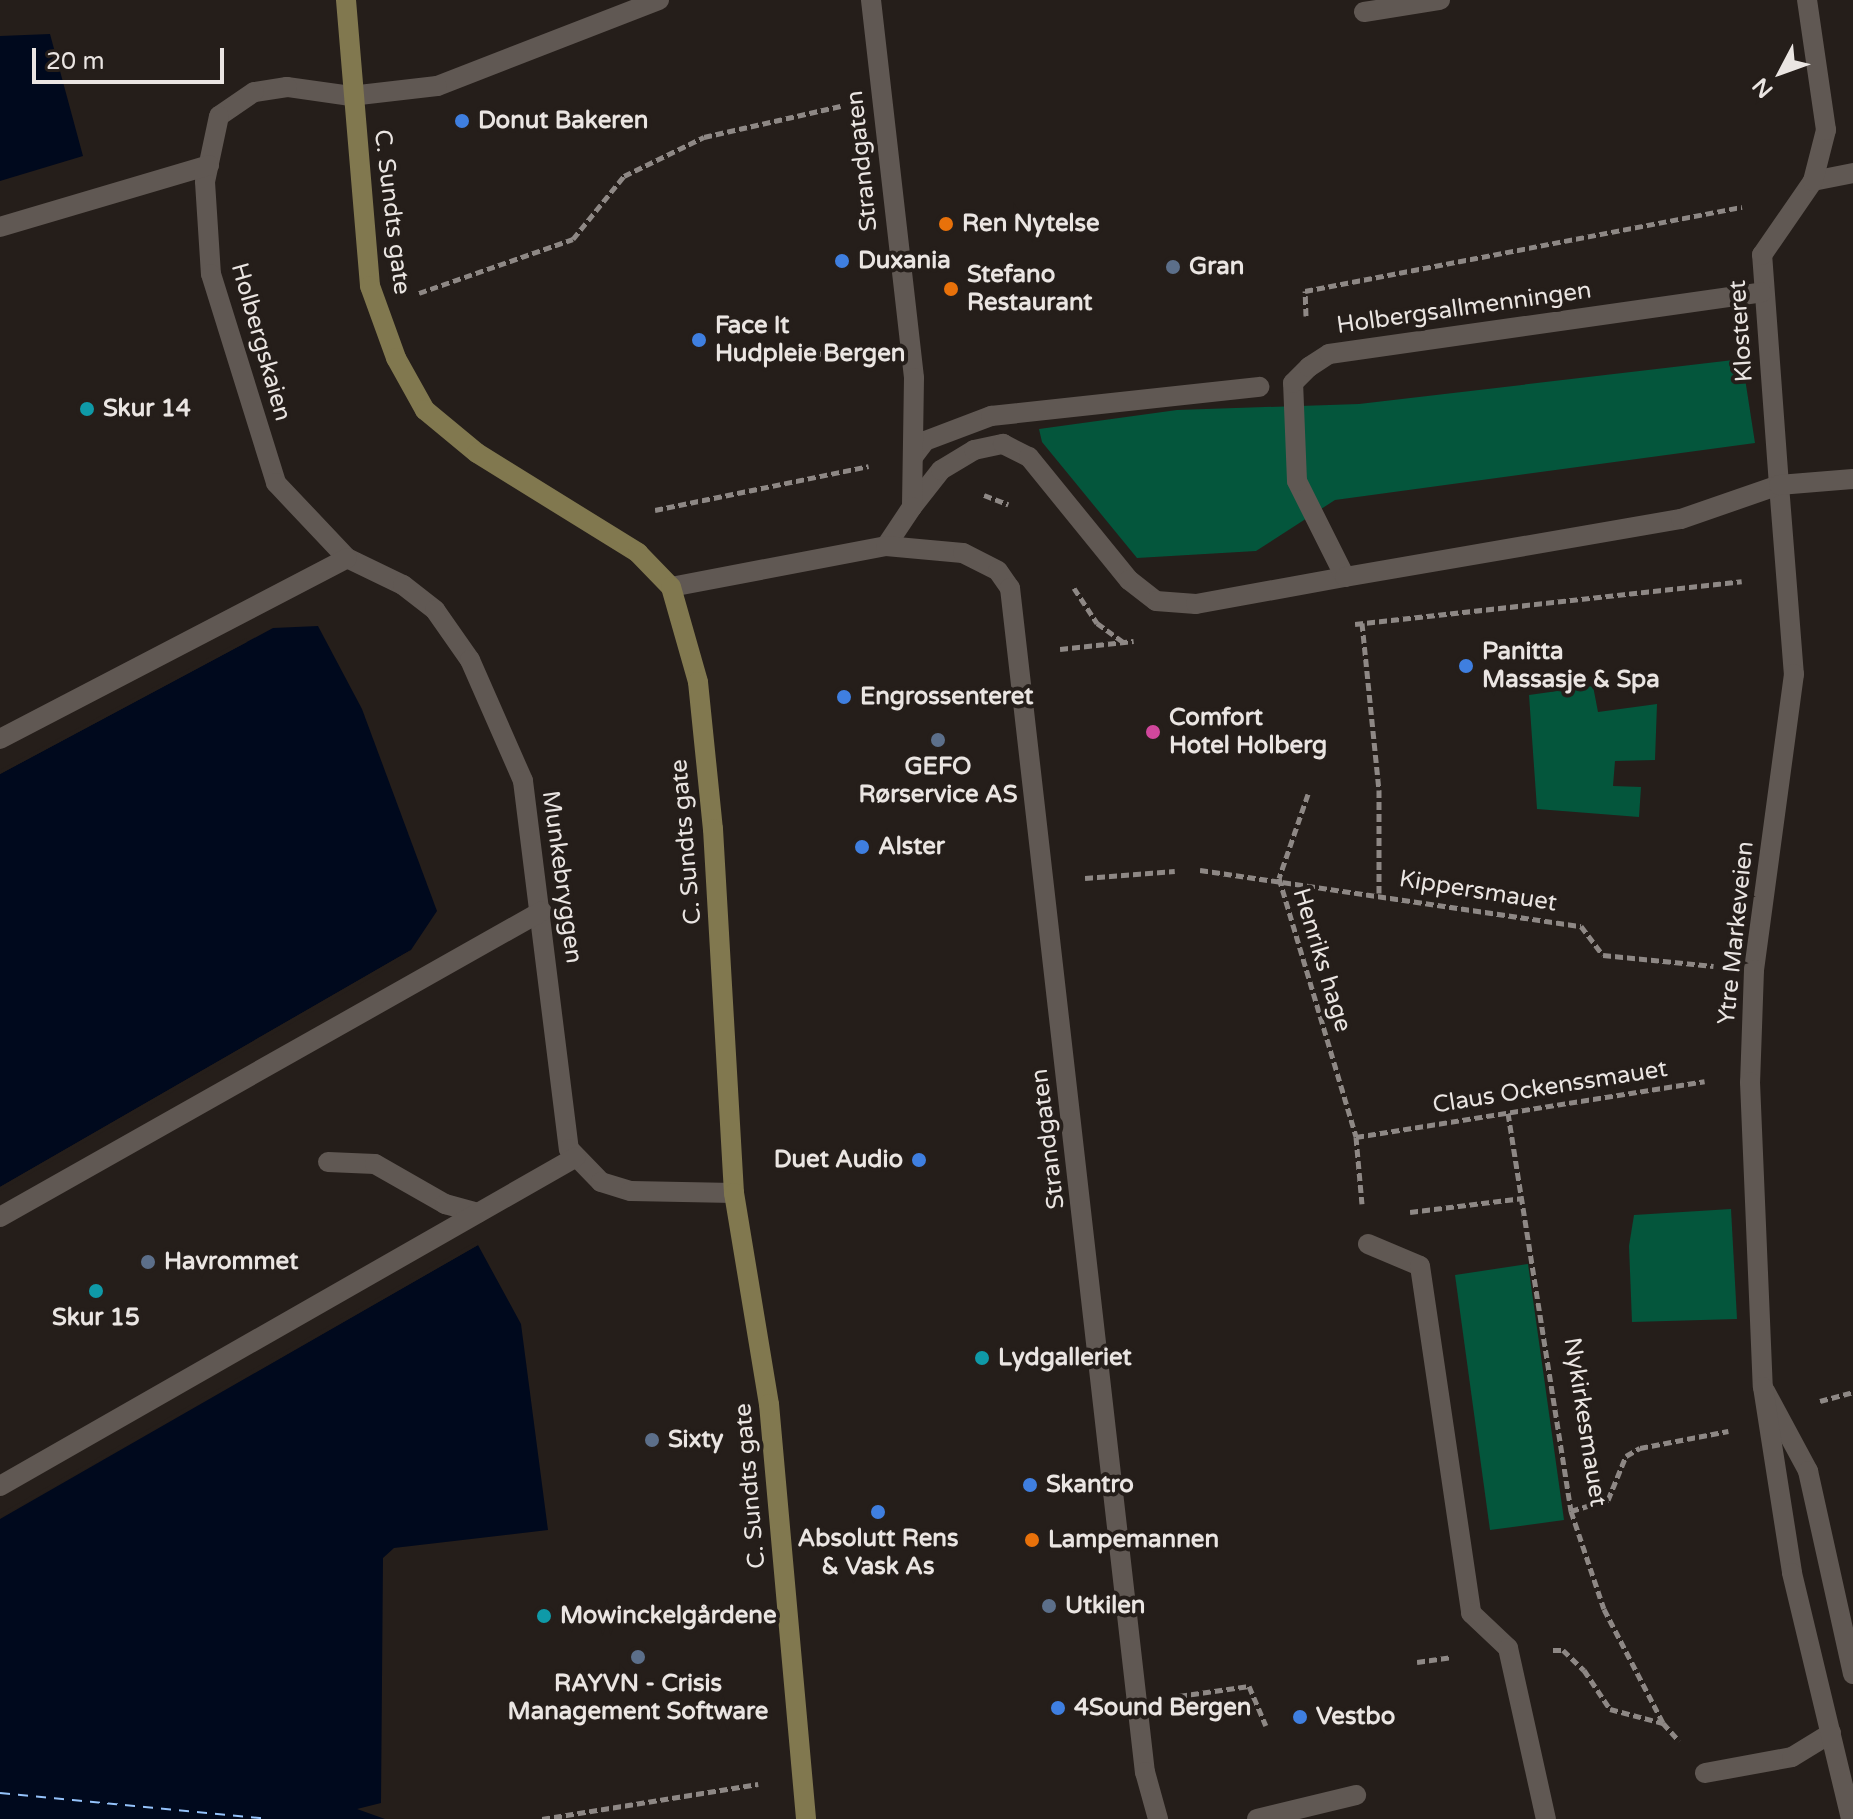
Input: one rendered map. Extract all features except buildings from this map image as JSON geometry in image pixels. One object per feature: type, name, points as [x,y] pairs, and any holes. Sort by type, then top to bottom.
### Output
[{"type":"main road","name":"C. Sundts gate","points":[[346,0],[351,96],[378,308],[425,410],[477,453],[638,553],[671,587],[698,682],[712,815],[734,1193],[769,1404],[806,1819]]},
{"type":"street","name":"Holbergskaien","points":[[276,483],[211,274],[209,165],[219,116],[254,92],[287,87],[351,96],[437,86],[659,0]]},
{"type":"street","name":"Strandgaten","points":[[871,0],[909,343],[912,507]]},
{"type":"street","points":[[1364,12],[1440,0]]},
{"type":"street","name":"Klosteret","points":[[1779,485],[1762,292],[1762,255],[1813,181],[1826,130],[1807,0]]},
{"type":"street","points":[[0,227],[209,165]]},
{"type":"street","points":[[1813,181],[1853,173]]},
{"type":"street","name":"Holbergsallmenningen","points":[[1345,577],[1297,481],[1293,383],[1309,367],[1329,354],[1762,292]]},
{"type":"street","points":[[913,457],[925,441],[991,416],[1259,387]]},
{"type":"street","points":[[671,587],[886,546],[941,470],[974,450],[1003,444],[1029,457],[1129,580],[1156,601],[1196,604],[1681,519],[1779,485],[1853,479]]},
{"type":"street","name":"Munkebryggen","points":[[276,483],[347,558],[403,585],[435,610],[470,660],[523,781],[542,911],[569,1149],[576,1157]]},
{"type":"street","name":"Ytre Markeveien","points":[[1779,485],[1794,674],[1754,970],[1750,1082],[1763,1387],[1792,1573],[1851,1819]]},
{"type":"street","name":"Strandgaten","points":[[886,546],[963,553],[998,571],[1010,588],[1145,1772],[1158,1819]]},
{"type":"street","points":[[0,739],[347,558]]},
{"type":"street","points":[[0,1217],[542,911]]},
{"type":"street","points":[[0,1486],[576,1157],[601,1182],[631,1191],[734,1193]]},
{"type":"street","points":[[328,1162],[375,1164],[445,1204],[478,1213]]},
{"type":"street","points":[[1368,1244],[1420,1266],[1471,1613],[1508,1648],[1546,1819]]},
{"type":"street","name":"Ytre Markeveien","points":[[1763,1387],[1808,1471],[1853,1674]]},
{"type":"street","points":[[1843,1623],[1853,1604]]},
{"type":"street","points":[[1705,1773],[1792,1757],[1831,1733]]},
{"type":"street","points":[[1257,1819],[1356,1795]]},
{"type":"path","points":[[378,308],[573,239],[624,176],[704,137],[833,106],[882,105]]},
{"type":"path","name":"Holbergsallmenningen","points":[[1305,291],[1730,210]]},
{"type":"path","points":[[757,344],[758,361],[909,343]]},
{"type":"path","points":[[589,523],[913,457]]},
{"type":"path","points":[[1345,577],[1363,623],[1379,790],[1379,893]]},
{"type":"path","points":[[1363,623],[1787,577]]},
{"type":"path","points":[[1019,654],[1124,642]]},
{"type":"path","name":"Henriks hage","points":[[1308,794],[1279,878],[1356,1137],[1363,1216]]},
{"type":"path","name":"Kippersmauet","points":[[1200,870],[1279,878],[1581,926],[1603,955],[1754,970]]},
{"type":"path","points":[[1127,879],[1175,871]]},
{"type":"path","name":"Claus Ockenssmauet","points":[[1356,1137],[1701,1081],[1750,1082]]},
{"type":"path","name":"Nykirkesmauet","points":[[1508,1113],[1571,1511],[1604,1609],[1663,1723]]},
{"type":"path","points":[[1453,1208],[1523,1198]]},
{"type":"path","points":[[1571,1511],[1608,1500],[1626,1456],[1640,1448],[1768,1425]]},
{"type":"path","points":[[1563,1650],[1602,1691],[1610,1709],[1640,1717]]},
{"type":"path","points":[[1139,1701],[1249,1686],[1266,1726]]},
{"type":"path","points":[[542,1819],[802,1776]]},
{"type":"green space","points":[[1742,359],[1755,443],[1335,500],[1256,551],[1137,558],[1042,442],[1039,429],[1177,410],[1359,404]]},
{"type":"green space","points":[[1593,686],[1598,712],[1657,704],[1655,760],[1615,761],[1613,786],[1641,787],[1639,817],[1537,809],[1529,695]]},
{"type":"green space","points":[[1731,1209],[1737,1319],[1632,1322],[1629,1246],[1634,1215]]},
{"type":"green space","points":[[1528,1264],[1564,1520],[1490,1530],[1455,1275]]},
{"type":"water","points":[[50,34],[83,156],[0,181],[0,36]]},
{"type":"water","points":[[318,626],[362,709],[437,911],[411,950],[0,1187],[0,774],[273,628]]},
{"type":"water","points":[[478,1245],[521,1324],[548,1530],[394,1548],[383,1558],[381,1803],[357,1809],[385,1819],[0,1819],[0,1519]]},
{"type":"pier","points":[[246,638],[247,642],[0,774],[0,770]]},
{"type":"pier","points":[[411,950],[388,968],[0,1191],[0,1187]]},
{"type":"pier","points":[[477,1241],[478,1245],[0,1518],[0,1514]]},
{"type":"ferry route","points":[[0,1793],[268,1819]]},
{"type":"place","name":"Donut Bakeren","points":[[462,121]]},
{"type":"place","name":"Ren Nytelse","points":[[946,224]]},
{"type":"place","name":"Duxania","points":[[842,261]]},
{"type":"place","name":"Gran","points":[[1173,267]]},
{"type":"place","name":"Stefano Restaurant","points":[[951,289]]},
{"type":"place","name":"Face It Hudpleie Bergen","points":[[699,340]]},
{"type":"place","name":"Skur 14","points":[[87,409]]},
{"type":"place","name":"Panitta Massasje & Spa","points":[[1466,666]]},
{"type":"place","name":"Engrossenteret","points":[[844,697]]},
{"type":"place","name":"Comfort Hotel Holberg","points":[[1153,732]]},
{"type":"place","name":"GEFO Rørservice AS","points":[[938,740]]},
{"type":"place","name":"Alster","points":[[862,847]]},
{"type":"place","name":"Duet Audio","points":[[919,1160]]},
{"type":"place","name":"Havrommet","points":[[148,1262]]},
{"type":"place","name":"Skur 15","points":[[96,1291]]},
{"type":"place","name":"Lydgalleriet","points":[[982,1358]]},
{"type":"place","name":"Sixty","points":[[652,1440]]},
{"type":"place","name":"Skantro","points":[[1030,1485]]},
{"type":"place","name":"Absolutt Rens & Vask As","points":[[878,1512]]},
{"type":"place","name":"Lampemannen","points":[[1032,1540]]},
{"type":"place","name":"Utkilen","points":[[1049,1606]]},
{"type":"place","name":"Mowinckelgårdene","points":[[544,1616]]},
{"type":"place","name":"RAYVN - Crisis Management Software","points":[[638,1657]]},
{"type":"place","name":"4Sound Bergen","points":[[1058,1708]]},
{"type":"place","name":"Vestbo","points":[[1300,1717]]}]
